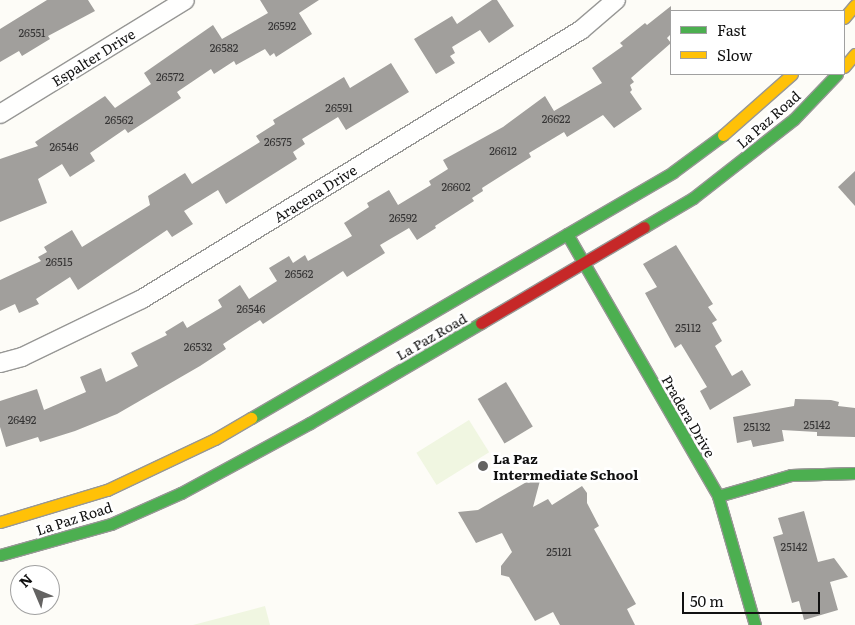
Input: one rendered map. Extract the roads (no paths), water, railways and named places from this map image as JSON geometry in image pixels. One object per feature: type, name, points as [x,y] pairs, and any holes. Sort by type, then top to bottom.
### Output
[{"type":"main road","points":[[845,17],[855,5]]},
{"type":"main road","points":[[845,66],[855,54]]},
{"type":"main road","name":"La Paz Road","points":[[0,522],[107,490],[215,439],[673,172],[732,128],[791,75]]},
{"type":"main road","name":"La Paz Road","points":[[0,555],[111,524],[181,493],[310,423],[693,198],[748,158],[794,119],[836,75]]},
{"type":"main road","name":"Pradera Drive","points":[[567,234],[718,496],[755,625]]},
{"type":"main road","points":[[718,496],[791,475],[855,473]]},
{"type":"street","name":"Espalter Drive","points":[[0,114],[185,0]]},
{"type":"street","name":"Aracena Drive","points":[[0,363],[22,357],[142,299],[581,30],[616,0]]},
{"type":"place","name":"La Paz Intermediate School","points":[[483,466]]}]
